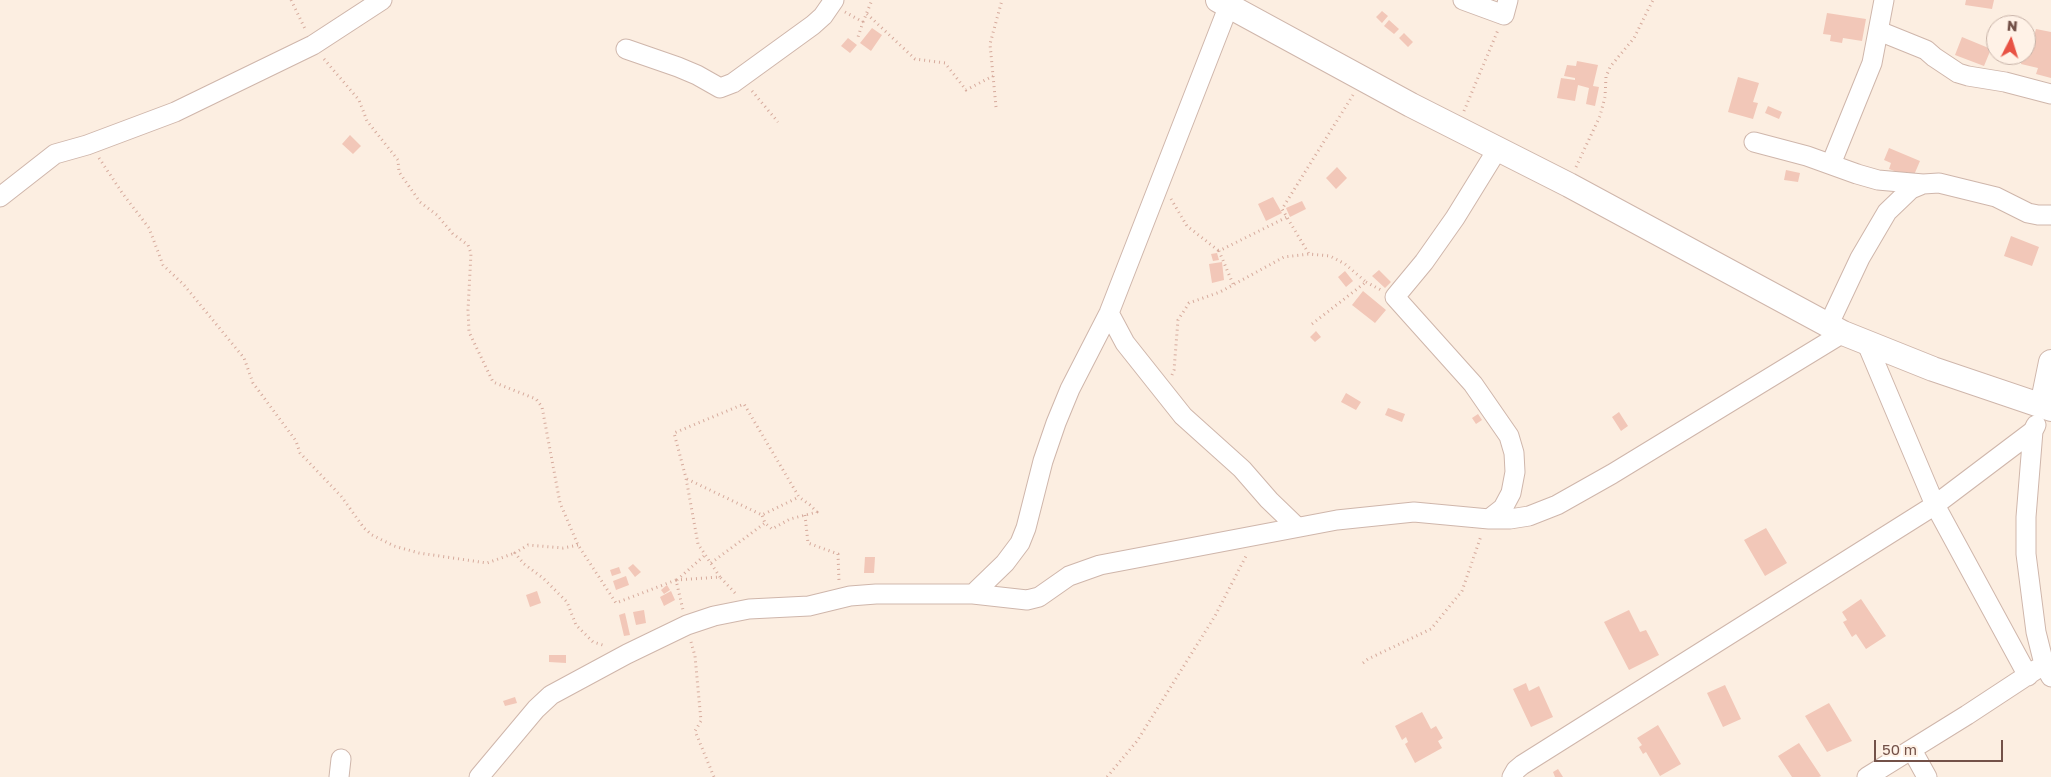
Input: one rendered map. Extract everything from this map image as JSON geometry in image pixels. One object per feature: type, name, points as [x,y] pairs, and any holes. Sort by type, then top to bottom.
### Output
[{"type":"street","points":[[0,197],[55,154],[96,142],[175,112],[313,45],[382,0]]},
{"type":"street","points":[[1463,0],[1506,8]]},
{"type":"street","points":[[1831,164],[1872,63],[1884,0]]},
{"type":"street","points":[[626,49],[678,67],[720,88],[727,87],[813,25],[833,2]]},
{"type":"street","points":[[973,594],[1005,563],[1020,543],[1026,528],[1043,461],[1056,423],[1070,389],[1109,313],[1158,188],[1224,3],[1363,80],[1497,150],[1569,185],[1836,330],[1867,344],[2047,408]]},
{"type":"street","points":[[1879,31],[1926,50],[1950,68],[1963,74],[2005,82],[2051,94]]},
{"type":"street","points":[[1754,142],[1831,164],[1878,180],[1923,184],[1939,183],[1996,197],[2028,213],[2051,215]]},
{"type":"street","points":[[1488,519],[1503,508],[1511,493],[1514,453],[1509,436],[1473,384],[1395,297],[1424,262],[1455,218],[1497,150]]},
{"type":"street","points":[[479,777],[536,709],[551,695],[627,654],[687,625],[714,616],[750,608],[810,606],[850,596],[876,594],[973,594],[1027,600],[1039,597],[1069,576],[1084,569],[1270,531],[1337,520],[1414,512],[1488,519],[1520,518],[1557,505],[1676,436],[1836,330],[1860,258],[1887,212],[1911,189],[1923,184]]},
{"type":"street","points":[[1109,313],[1125,343],[1183,416],[1242,469],[1269,500],[1297,527]]},
{"type":"street","points":[[1867,344],[1934,505],[2028,676]]},
{"type":"street","points":[[1512,777],[1522,765],[1934,505],[2033,431],[2047,408],[2051,362]]},
{"type":"street","points":[[1867,777],[2028,676],[2049,667],[2036,632],[2026,554],[2026,517],[2033,431]]},
{"type":"street","points":[[1912,750],[1927,777]]},
{"type":"path","points":[[290,0],[313,45],[359,100],[367,121],[398,160],[399,172],[420,202],[437,215],[453,234],[468,245],[471,253],[468,310],[470,332],[492,382],[536,399],[542,407],[560,503],[578,545],[616,604],[676,580],[720,577]]},
{"type":"path","points":[[858,37],[872,0]]},
{"type":"path","points":[[996,107],[990,44],[1002,0]]},
{"type":"path","points":[[1569,185],[1600,116],[1605,97],[1606,77],[1610,67],[1634,38],[1653,0]]},
{"type":"path","points":[[833,2],[863,22]]},
{"type":"path","points":[[1457,128],[1506,8]]},
{"type":"path","points":[[867,14],[915,59],[945,63],[966,90],[993,76]]},
{"type":"path","points":[[740,77],[778,122]]},
{"type":"path","points":[[1309,254],[1282,209],[1363,80]]},
{"type":"path","points":[[96,142],[99,159],[149,228],[163,265],[184,284],[244,358],[253,383],[296,441],[300,453],[342,496],[364,528],[372,535],[394,546],[419,553],[487,563],[515,553],[528,545],[563,548],[578,545]]},
{"type":"path","points":[[1158,188],[1171,198],[1187,226],[1219,251],[1233,284]]},
{"type":"path","points":[[1219,251],[1287,217]]},
{"type":"path","points":[[1164,392],[1174,370],[1178,320],[1189,303],[1220,292],[1284,257],[1309,254],[1330,256],[1345,264],[1366,282],[1312,324]]},
{"type":"path","points":[[686,478],[762,515],[765,523],[772,529],[790,519],[817,512],[799,497],[744,404],[674,433],[686,478],[698,544],[720,577],[750,608]]},
{"type":"path","points":[[762,515],[799,497]]},
{"type":"path","points":[[805,516],[808,543],[838,554],[839,584],[850,596]]},
{"type":"path","points":[[1363,663],[1431,629],[1462,591],[1488,519]]},
{"type":"path","points":[[711,563],[765,523]]},
{"type":"path","points":[[1107,777],[1137,741],[1215,616],[1246,556],[1270,531]]},
{"type":"path","points":[[515,553],[524,564],[543,578],[567,602],[576,625],[593,642],[616,648],[627,654]]},
{"type":"path","points":[[676,580],[705,555]]},
{"type":"path","points":[[676,580],[695,656],[701,722],[695,731],[714,777]]},
{"type":"building","points":[[1966,0],[1994,0],[1992,9],[1965,5]]},
{"type":"building","points":[[1382,11],[1388,16],[1382,23],[1376,17]]},
{"type":"building","points":[[1827,13],[1866,19],[1862,41],[1843,38],[1842,43],[1830,41],[1831,35],[1823,34]]},
{"type":"building","points":[[1389,20],[1399,29],[1394,34],[1384,26]]},
{"type":"building","points":[[872,28],[882,35],[871,51],[860,43]]},
{"type":"building","points":[[2036,29],[2051,32],[2051,78],[2036,74],[2038,68],[2025,65],[2036,65]]},
{"type":"building","points":[[1404,33],[1413,42],[1408,47],[1399,38]]},
{"type":"building","points":[[1962,37],[1986,47],[1984,66],[1955,55]]},
{"type":"building","points":[[848,38],[857,45],[850,53],[841,46]]},
{"type":"building","points":[[1577,61],[1598,65],[1593,86],[1599,87],[1595,106],[1586,104],[1589,88],[1578,85],[1575,101],[1557,98],[1561,78],[1575,80],[1575,78],[1564,76],[1567,65],[1576,66]]},
{"type":"building","points":[[1738,77],[1759,83],[1753,102],[1758,103],[1753,119],[1728,112]]},
{"type":"building","points":[[1768,106],[1782,112],[1779,119],[1765,113]]},
{"type":"building","points":[[350,135],[361,146],[353,154],[342,144]]},
{"type":"building","points":[[1889,148],[1920,161],[1914,175],[1907,172],[1905,175],[1889,169],[1891,163],[1884,160]]},
{"type":"building","points":[[1337,167],[1347,178],[1336,189],[1326,178]]},
{"type":"building","points":[[1786,170],[1800,173],[1798,182],[1784,180]]},
{"type":"building","points":[[1273,197],[1282,213],[1266,221],[1258,204]]},
{"type":"building","points":[[1302,201],[1306,209],[1290,217],[1286,208]]},
{"type":"building","points":[[2011,236],[2039,247],[2032,266],[2004,256]]},
{"type":"building","points":[[1217,253],[1219,260],[1213,261],[1211,254]]},
{"type":"building","points":[[1222,262],[1224,280],[1212,283],[1209,264]]},
{"type":"building","points":[[1379,270],[1391,282],[1385,288],[1372,276]]},
{"type":"building","points":[[1345,271],[1353,281],[1346,287],[1338,277]]},
{"type":"building","points":[[1363,291],[1386,310],[1375,323],[1352,305]]},
{"type":"building","points":[[1316,331],[1321,337],[1315,342],[1310,337]]},
{"type":"building","points":[[1346,393],[1361,402],[1356,410],[1341,402]]},
{"type":"building","points":[[1388,408],[1405,414],[1402,422],[1385,415]]},
{"type":"building","points":[[1619,412],[1628,426],[1621,431],[1612,417]]},
{"type":"building","points":[[1478,414],[1482,420],[1476,424],[1472,418]]},
{"type":"building","points":[[1766,528],[1787,563],[1765,576],[1744,540]]},
{"type":"building","points":[[865,557],[875,557],[874,573],[864,573]]},
{"type":"building","points":[[633,564],[641,572],[635,577],[628,568]]},
{"type":"building","points":[[619,567],[621,573],[612,576],[610,570]]},
{"type":"building","points":[[626,576],[629,585],[616,590],[613,581]]},
{"type":"building","points":[[667,585],[670,590],[664,594],[661,590]]},
{"type":"building","points":[[537,591],[541,603],[530,607],[526,595]]},
{"type":"building","points":[[671,591],[675,600],[664,606],[660,597]]},
{"type":"building","points":[[1861,599],[1886,636],[1866,649],[1856,634],[1852,637],[1843,622],[1847,620],[1842,612]]},
{"type":"building","points":[[644,610],[646,623],[636,625],[633,612]]},
{"type":"building","points":[[1629,610],[1640,632],[1646,630],[1659,655],[1629,670],[1604,622]]},
{"type":"building","points":[[625,613],[630,635],[624,636],[619,615]]},
{"type":"building","points":[[549,655],[566,655],[566,663],[549,662]]},
{"type":"building","points":[[1526,683],[1529,691],[1539,686],[1553,717],[1531,727],[1513,689]]},
{"type":"building","points":[[1725,685],[1741,719],[1723,727],[1707,693]]},
{"type":"building","points":[[515,697],[517,703],[505,706],[503,701]]},
{"type":"building","points":[[1829,703],[1852,741],[1827,752],[1805,716]]},
{"type":"building","points":[[1422,712],[1431,729],[1436,726],[1443,738],[1438,741],[1442,748],[1415,763],[1405,744],[1408,742],[1406,737],[1402,740],[1395,726]]},
{"type":"building","points":[[1658,725],[1681,764],[1660,776],[1646,752],[1643,754],[1639,747],[1642,745],[1637,738]]},
{"type":"building","points":[[1799,743],[1821,776],[1792,777],[1778,756]]},
{"type":"building","points":[[1558,769],[1563,777],[1555,777],[1553,772]]}]
